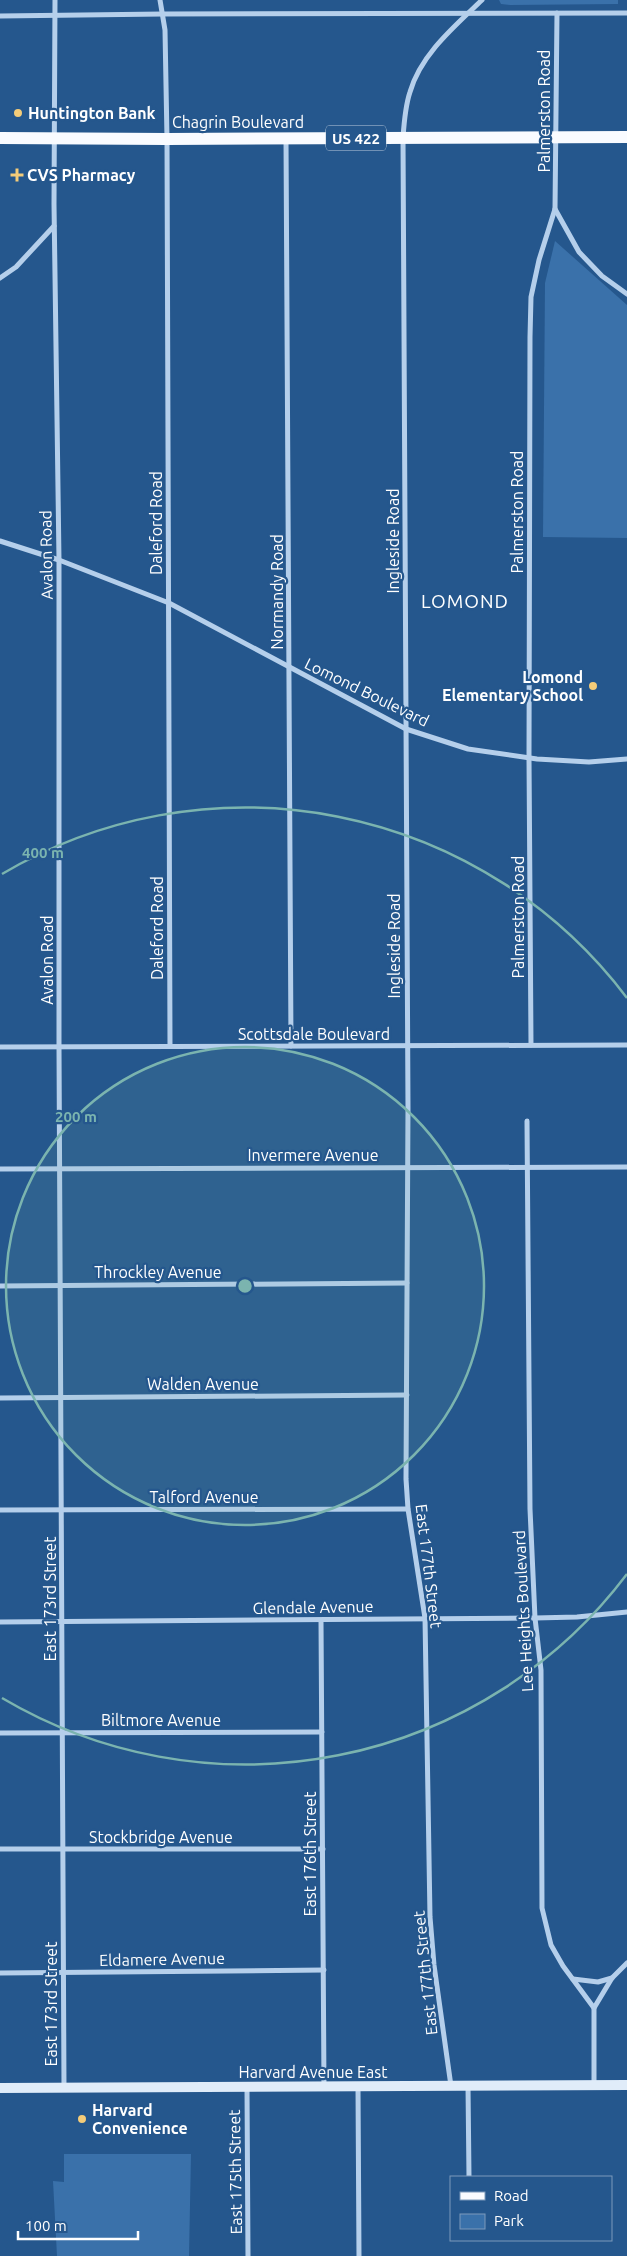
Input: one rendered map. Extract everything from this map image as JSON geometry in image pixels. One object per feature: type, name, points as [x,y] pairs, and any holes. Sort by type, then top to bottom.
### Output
[{"type":"main road","name":"Chagrin Boulevard","points":[[0,138],[627,137]]},
{"type":"main road","name":"Harvard Avenue East","points":[[0,2088],[627,2085]]},
{"type":"street","name":"Avalon Road","points":[[56,0],[54,226],[59,560],[60,1111]]},
{"type":"street","name":"Daleford Road","points":[[160,0],[165,30],[167,139],[170,1046]]},
{"type":"street","name":"Ingleside Road","points":[[408,1108],[402,138],[410,91],[417,74],[432,52],[482,0]]},
{"type":"street","name":"Palmerston Road","points":[[531,1045],[529,758],[531,297],[539,260],[555,210],[557,13]]},
{"type":"street","points":[[0,16],[627,13]]},
{"type":"street","name":"Normandy Road","points":[[286,138],[291,1046]]},
{"type":"street","points":[[555,210],[579,252],[602,276],[627,294]]},
{"type":"street","points":[[0,278],[16,267],[54,226]]},
{"type":"street","name":"Lomond Boulevard","points":[[0,541],[59,560],[169,603],[406,729],[468,749],[529,758],[589,762],[627,759]]},
{"type":"street","name":"Scottsdale Boulevard","points":[[0,1047],[627,1045]]},
{"type":"street","name":"East 177th Street","points":[[408,1108],[408,1509],[425,1618],[430,1917],[434,1965],[451,2086]]},
{"type":"street","name":"East 173rd Street","points":[[60,1111],[64,2088]]},
{"type":"street","name":"Lee Heights Boulevard","points":[[527,1122],[530,1509],[534,1618],[541,1670],[542,1908],[551,1945],[594,2008]]},
{"type":"street","name":"Invermere Avenue","points":[[0,1169],[627,1167]]},
{"type":"street","name":"Throckley Avenue","points":[[0,1286],[407,1283]]},
{"type":"street","name":"Walden Avenue","points":[[0,1398],[407,1395]]},
{"type":"street","name":"Talford Avenue","points":[[0,1510],[408,1509]]},
{"type":"street","name":"Glendale Avenue","points":[[0,1622],[534,1618],[577,1617],[627,1612]]},
{"type":"street","name":"East 176th Street","points":[[321,1621],[324,2087]]},
{"type":"street","name":"Biltmore Avenue","points":[[0,1733],[322,1732]]},
{"type":"street","name":"Stockbridge Avenue","points":[[0,1850],[323,1849]]},
{"type":"street","points":[[594,2085],[594,2008],[612,1978],[627,1963]]},
{"type":"street","name":"Eldamere Avenue","points":[[0,1973],[324,1970]]},
{"type":"street","points":[[573,1979],[598,1982],[612,1978]]},
{"type":"street","points":[[468,2086],[469,2176]]},
{"type":"street","points":[[358,2087],[359,2256]]},
{"type":"street","name":"East 175th Street","points":[[246,2088],[248,2256]]},
{"type":"green space","points":[[499,0],[618,0],[618,4],[510,5],[501,4]]},
{"type":"green space","points":[[555,241],[627,305],[627,538],[543,537],[545,283]]},
{"type":"green space","points":[[64,2154],[191,2154],[189,2256],[57,2256],[53,2181],[64,2182]]},
{"type":"place","name":"Huntington Bank","points":[[18,113]]},
{"type":"place","name":"CVS Pharmacy","points":[[17,175]]},
{"type":"place","name":"Lomond Elementary School","points":[[593,686]]},
{"type":"place","name":"Harvard Convenience","points":[[82,2119]]},
{"type":"district","name":"LOMOND","points":[[465,601]]}]
